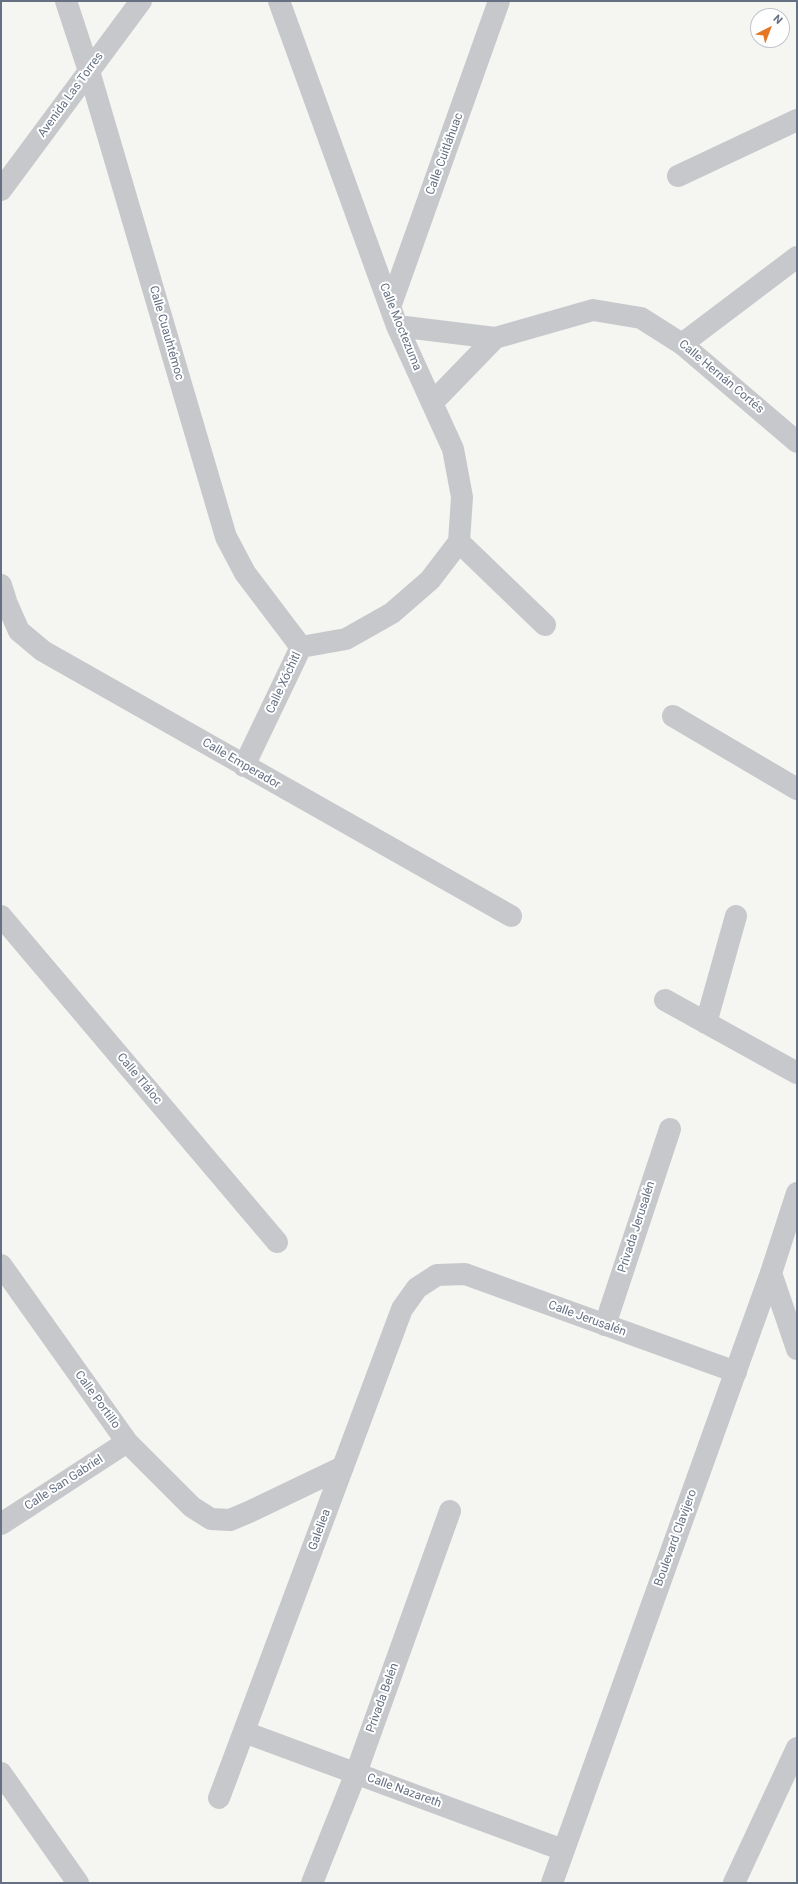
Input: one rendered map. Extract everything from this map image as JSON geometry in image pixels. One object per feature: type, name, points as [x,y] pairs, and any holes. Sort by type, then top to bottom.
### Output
[{"type":"street","name":"Calle Cuauhtémoc","points":[[66,1],[89,71],[226,537],[245,573],[300,647]]},
{"type":"street","name":"Avenida Las Torres","points":[[1,190],[141,1]]},
{"type":"street","name":"Calle Moctezuma","points":[[279,1],[393,316],[453,449],[462,497],[459,542]]},
{"type":"street","name":"Calle Cuitláhuac","points":[[393,316],[499,1]]},
{"type":"street","points":[[678,176],[797,120]]},
{"type":"street","points":[[682,344],[797,258]]},
{"type":"street","name":"Calle Hernán Cortés","points":[[495,338],[593,310],[641,318],[682,344],[797,442]]},
{"type":"street","points":[[393,316],[495,338]]},
{"type":"street","points":[[432,403],[495,338]]},
{"type":"street","points":[[459,542],[545,625]]},
{"type":"street","name":"Calle Xóchitl","points":[[244,766],[300,647],[346,639],[392,613],[430,580],[459,542]]},
{"type":"street","name":"Calle Emperador","points":[[1,585],[6,604],[19,631],[43,651],[510,916]]},
{"type":"street","points":[[673,716],[797,789]]},
{"type":"street","name":"Calle Tláloc","points":[[1,916],[277,1242]]},
{"type":"street","points":[[706,1023],[736,916]]},
{"type":"street","points":[[665,1000],[797,1073]]},
{"type":"street","name":"Privada Jerusalén","points":[[604,1326],[670,1129]]},
{"type":"street","name":"Boulevard Clavijero","points":[[552,1883],[736,1372],[797,1193]]},
{"type":"street","name":"Calle Portillo","points":[[1,1265],[127,1442],[192,1507],[211,1519],[230,1520],[343,1467]]},
{"type":"street","points":[[771,1273],[797,1349]]},
{"type":"street","name":"Calle Jerusalén","points":[[437,1275],[464,1274],[604,1326],[736,1372]]},
{"type":"street","name":"Galeliea","points":[[219,1798],[402,1309],[417,1288],[437,1275]]},
{"type":"street","name":"Calle San Gabriel","points":[[1,1524],[127,1442]]},
{"type":"street","name":"Privada Belén","points":[[312,1883],[356,1773],[450,1511]]},
{"type":"street","name":"Calle Nazareth","points":[[244,1732],[563,1850]]},
{"type":"street","points":[[734,1883],[797,1748]]},
{"type":"street","points":[[1,1773],[78,1883]]}]
